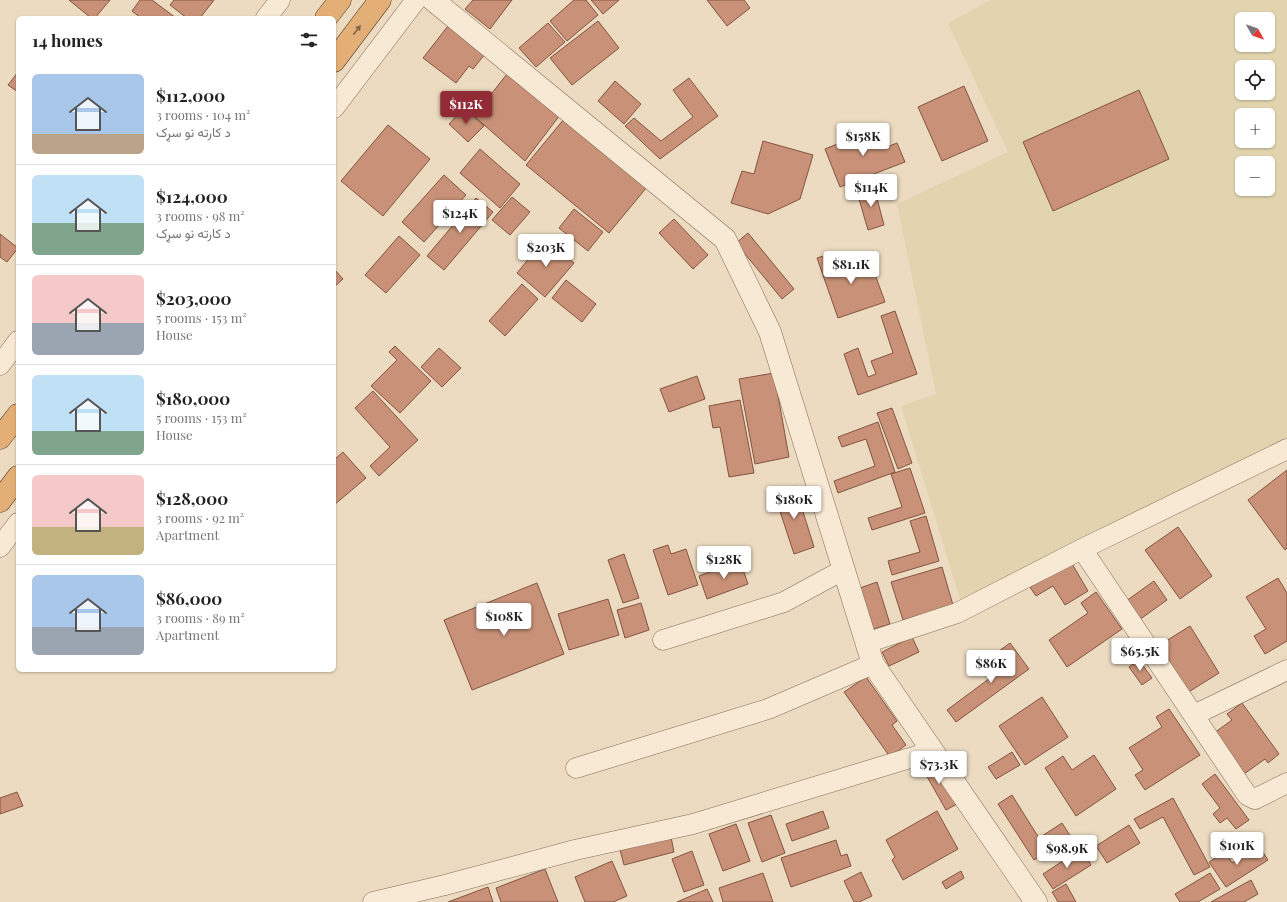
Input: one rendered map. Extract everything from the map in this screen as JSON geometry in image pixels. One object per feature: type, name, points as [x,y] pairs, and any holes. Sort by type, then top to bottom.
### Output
[{"type":"highway","points":[[328,16],[340,0]]},
{"type":"highway","points":[[336,58],[380,0]]},
{"type":"highway","points":[[0,438],[16,418]]},
{"type":"highway","points":[[0,501],[16,480]]},
{"type":"street","points":[[268,16],[280,0]]},
{"type":"street","points":[[336,105],[416,0]]},
{"type":"street","points":[[433,0],[725,239],[770,332],[873,664],[1036,902]]},
{"type":"street","points":[[0,365],[16,344]]},
{"type":"street","points":[[866,643],[957,613],[1082,549],[1287,449]]},
{"type":"street","points":[[0,547],[16,526]]},
{"type":"street","points":[[1082,549],[1248,795],[1255,799],[1287,782]]},
{"type":"street","points":[[663,640],[784,602],[844,570]]},
{"type":"street","points":[[576,768],[768,709],[873,664]]},
{"type":"street","points":[[1194,715],[1287,670]]},
{"type":"street","points":[[373,902],[575,850],[693,824],[933,751]]},
{"type":"shaded area","points":[[991,0],[1287,0],[1287,444],[962,606],[901,406],[936,394],[897,204],[1008,152],[948,23]]},
{"type":"building","points":[[69,0],[110,0],[97,16],[89,16]]},
{"type":"building","points":[[140,0],[152,0],[173,16],[138,16],[132,11]]},
{"type":"building","points":[[174,0],[214,0],[202,16],[184,16],[170,5]]},
{"type":"building","points":[[473,0],[512,0],[490,29],[465,9]]},
{"type":"building","points":[[574,0],[586,0],[598,15],[567,41],[550,21]]},
{"type":"building","points":[[591,0],[619,0],[603,14]]},
{"type":"building","points":[[707,0],[744,0],[750,8],[727,26]]},
{"type":"building","points":[[598,21],[619,48],[572,85],[550,58]]},
{"type":"building","points":[[548,23],[565,42],[536,67],[519,48]]},
{"type":"building","points":[[448,26],[485,54],[473,69],[469,66],[456,83],[423,58]]},
{"type":"building","points":[[507,74],[560,115],[525,161],[474,116]]},
{"type":"building","points":[[16,75],[16,91],[8,85]]},
{"type":"building","points":[[689,78],[718,116],[660,159],[625,126],[634,118],[661,141],[693,117],[673,90]]},
{"type":"building","points":[[615,81],[641,104],[624,124],[598,101]]},
{"type":"building","points":[[964,86],[988,141],[942,161],[918,107]]},
{"type":"building","points":[[1139,90],[1169,159],[1053,211],[1023,142]]},
{"type":"building","points":[[464,108],[484,126],[468,142],[449,124]]},
{"type":"building","points":[[564,119],[647,187],[609,233],[526,165]]},
{"type":"building","points":[[388,125],[430,159],[383,216],[341,181]]},
{"type":"building","points":[[879,127],[887,147],[897,143],[905,162],[840,187],[825,149]]},
{"type":"building","points":[[763,141],[813,155],[800,199],[768,214],[731,203],[742,171],[754,174]]},
{"type":"building","points":[[480,149],[520,184],[500,208],[460,173]]},
{"type":"building","points":[[444,175],[466,195],[424,242],[402,222]]},
{"type":"building","points":[[874,187],[884,225],[868,230],[857,192]]},
{"type":"building","points":[[512,197],[530,212],[510,235],[492,220]]},
{"type":"building","points":[[476,198],[493,212],[444,270],[427,256]]},
{"type":"building","points":[[574,209],[603,232],[588,251],[559,228]]},
{"type":"building","points":[[674,219],[708,255],[693,269],[659,233]]},
{"type":"building","points":[[748,233],[794,289],[782,299],[736,243]]},
{"type":"building","points":[[0,234],[16,246],[16,251],[7,262],[0,257]]},
{"type":"building","points":[[399,236],[420,255],[386,293],[365,275]]},
{"type":"building","points":[[546,238],[574,263],[545,297],[517,273]]},
{"type":"building","points":[[833,253],[837,266],[868,255],[885,302],[838,318],[817,258]]},
{"type":"building","points":[[336,271],[343,279],[336,285]]},
{"type":"building","points":[[566,280],[596,304],[582,322],[552,298]]},
{"type":"building","points":[[522,284],[538,299],[505,336],[489,321]]},
{"type":"building","points":[[895,311],[917,374],[858,395],[844,354],[858,348],[868,377],[876,374],[871,361],[893,353],[881,316]]},
{"type":"building","points":[[395,346],[431,381],[400,413],[371,386],[397,360],[389,352]]},
{"type":"building","points":[[439,348],[461,368],[442,387],[421,367]]},
{"type":"building","points":[[774,373],[789,457],[755,464],[739,379]]},
{"type":"building","points":[[697,376],[705,399],[669,412],[660,389]]},
{"type":"building","points":[[373,391],[418,440],[379,476],[370,466],[390,447],[355,408]]},
{"type":"building","points":[[740,400],[754,473],[729,477],[720,427],[713,428],[709,406]]},
{"type":"building","points":[[892,408],[912,463],[898,469],[877,413]]},
{"type":"building","points":[[878,422],[895,472],[838,493],[834,481],[875,466],[866,439],[842,447],[838,437]]},
{"type":"building","points":[[343,452],[366,478],[336,503],[336,458]]},
{"type":"building","points":[[910,468],[925,513],[872,530],[868,518],[902,507],[891,474]]},
{"type":"building","points":[[1287,470],[1287,548],[1285,550],[1248,500]]},
{"type":"building","points":[[795,486],[814,547],[794,554],[774,493]]},
{"type":"building","points":[[926,516],[939,561],[892,575],[888,561],[920,552],[910,521]]},
{"type":"building","points":[[1178,527],[1212,576],[1180,599],[1145,550]]},
{"type":"building","points":[[668,545],[671,554],[686,549],[698,585],[668,595],[653,550]]},
{"type":"building","points":[[624,554],[639,598],[623,603],[608,560]]},
{"type":"building","points":[[740,561],[748,584],[707,599],[699,576]]},
{"type":"building","points":[[1071,562],[1088,591],[1065,605],[1053,586],[1036,596],[1030,587]]},
{"type":"building","points":[[942,567],[953,605],[903,620],[891,582]]},
{"type":"building","points":[[1278,578],[1287,593],[1287,641],[1265,654],[1254,636],[1266,629],[1246,597]]},
{"type":"building","points":[[1154,581],[1167,600],[1139,620],[1126,601]]},
{"type":"building","points":[[877,582],[890,624],[873,629],[860,588]]},
{"type":"building","points":[[537,583],[564,654],[472,690],[444,620]]},
{"type":"building","points":[[1096,592],[1122,629],[1067,667],[1049,640],[1088,613],[1081,603]]},
{"type":"building","points":[[608,599],[619,635],[569,650],[558,614]]},
{"type":"building","points":[[641,603],[649,630],[625,638],[617,610]]},
{"type":"building","points":[[1190,626],[1219,673],[1187,693],[1158,646]]},
{"type":"building","points":[[912,637],[919,652],[889,666],[882,652]]},
{"type":"building","points":[[1010,643],[1029,669],[956,722],[947,710],[1009,664],[999,651]]},
{"type":"building","points":[[1139,660],[1152,678],[1142,685],[1129,667]]},
{"type":"building","points":[[866,677],[897,721],[892,725],[906,745],[890,757],[844,692]]},
{"type":"building","points":[[1042,697],[1068,737],[1025,765],[999,726]]},
{"type":"building","points":[[1242,703],[1279,754],[1268,763],[1265,759],[1244,774],[1214,733],[1232,720],[1227,714]]},
{"type":"building","points":[[1169,709],[1200,755],[1145,790],[1135,775],[1143,770],[1129,748],[1162,727],[1156,717]]},
{"type":"building","points":[[1012,752],[1020,765],[996,779],[988,767]]},
{"type":"building","points":[[1094,755],[1116,789],[1076,816],[1045,768],[1063,756],[1072,770]]},
{"type":"building","points":[[932,759],[957,804],[946,810],[921,766]]},
{"type":"building","points":[[1215,774],[1249,820],[1236,829],[1227,818],[1220,823],[1213,814],[1220,808],[1202,784]]},
{"type":"building","points":[[17,792],[23,806],[0,814],[0,798]]},
{"type":"building","points":[[1012,795],[1039,838],[1062,823],[1071,837],[1034,860],[998,804]]},
{"type":"building","points":[[1173,798],[1210,867],[1194,875],[1163,817],[1140,829],[1134,819]]},
{"type":"building","points":[[823,811],[829,828],[792,841],[786,824]]},
{"type":"building","points":[[937,811],[958,849],[903,880],[892,860],[895,857],[886,840]]},
{"type":"building","points":[[771,815],[785,853],[762,862],[748,823]]},
{"type":"building","points":[[736,824],[750,861],[723,871],[709,834]]},
{"type":"building","points":[[1129,825],[1140,843],[1107,863],[1096,846]]},
{"type":"building","points":[[671,837],[674,852],[624,865],[620,850]]},
{"type":"building","points":[[836,840],[841,856],[847,854],[851,866],[791,887],[781,858]]},
{"type":"building","points":[[1259,846],[1268,860],[1226,887],[1209,862],[1225,852],[1232,863]]},
{"type":"building","points":[[1081,849],[1091,865],[1053,889],[1043,874]]},
{"type":"building","points":[[692,851],[704,885],[684,892],[672,859]]},
{"type":"building","points":[[612,861],[627,896],[613,902],[585,902],[575,877]]},
{"type":"building","points":[[545,869],[558,902],[501,902],[496,888]]},
{"type":"building","points":[[961,871],[964,878],[946,889],[942,882]]},
{"type":"building","points":[[861,872],[872,896],[859,902],[854,902],[844,881]]},
{"type":"building","points":[[763,873],[773,902],[723,902],[719,888]]},
{"type":"building","points":[[1210,873],[1220,889],[1198,902],[1180,902],[1175,894]]},
{"type":"building","points":[[1251,880],[1258,894],[1244,902],[1211,902]]},
{"type":"building","points":[[1066,884],[1076,902],[1058,902],[1052,892]]},
{"type":"building","points":[[488,887],[493,902],[448,902]]},
{"type":"building","points":[[707,889],[713,902],[677,902]]}]
